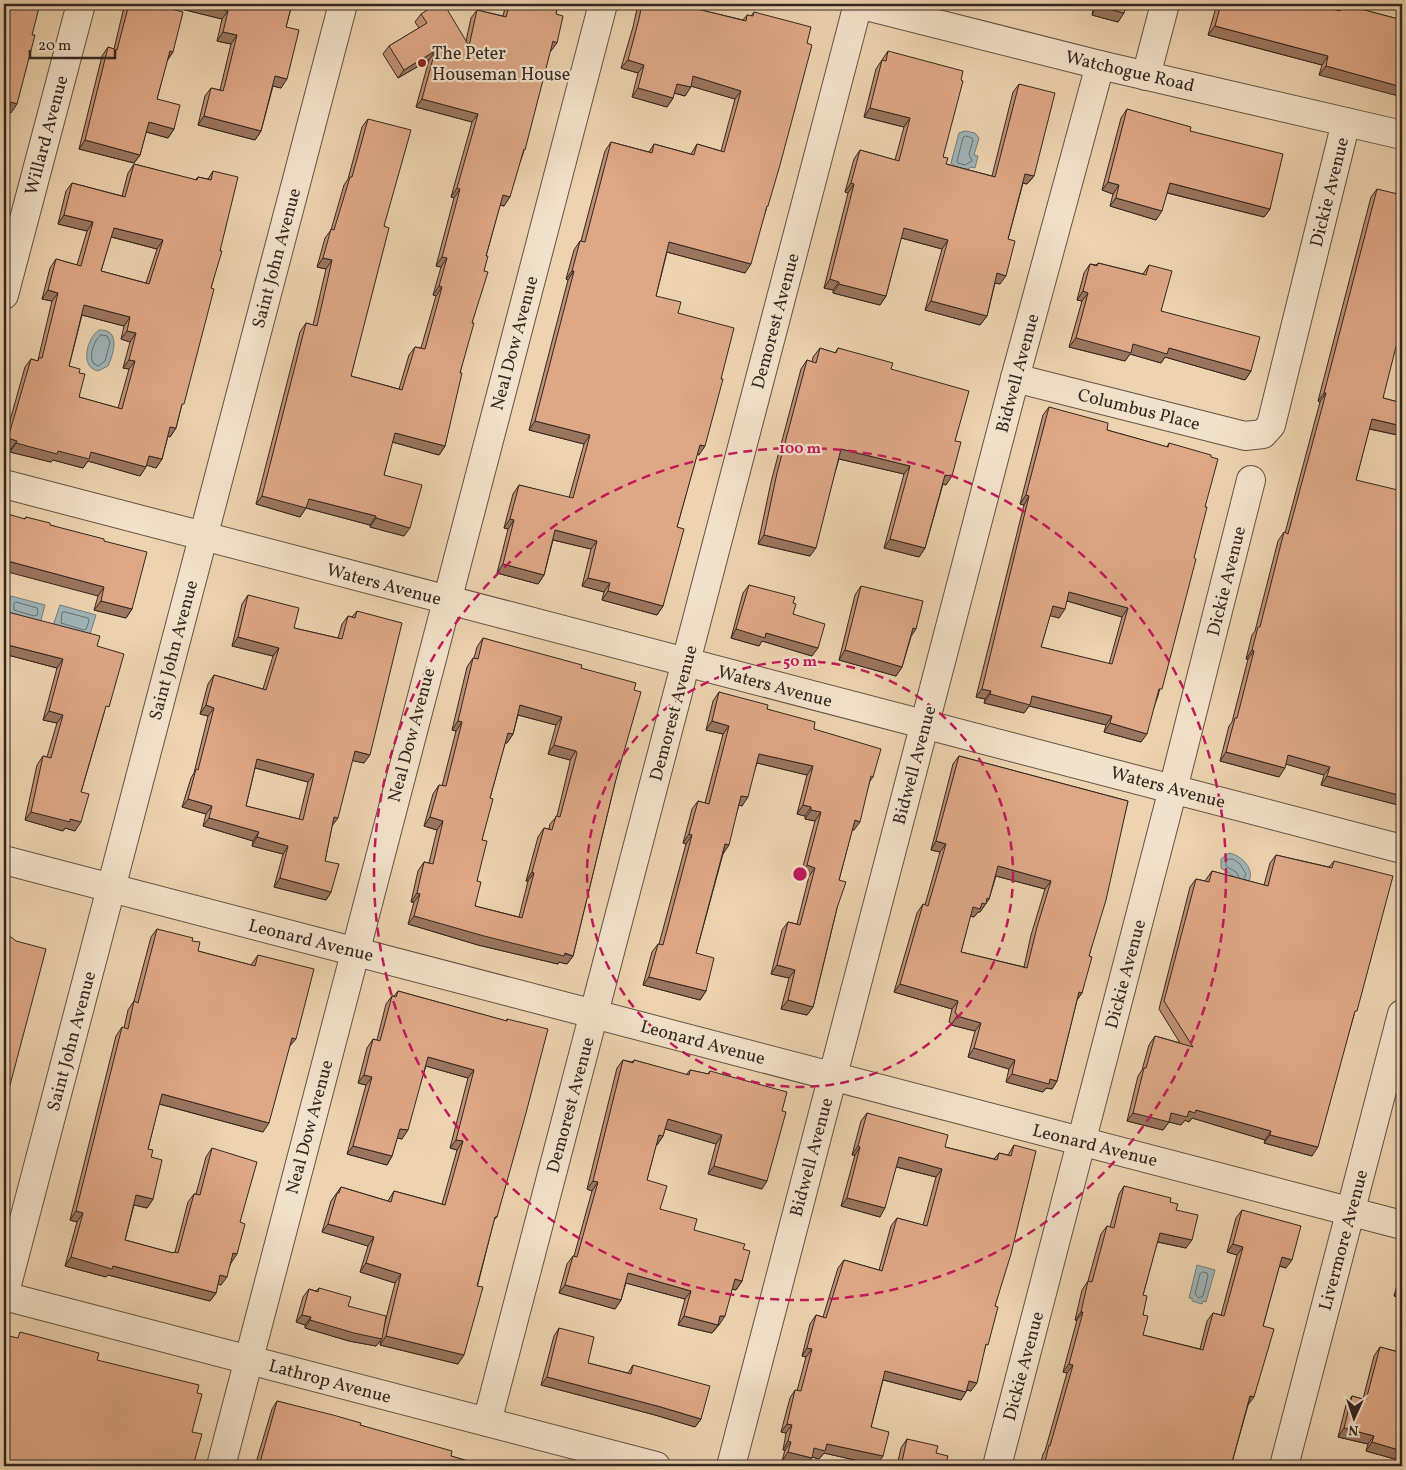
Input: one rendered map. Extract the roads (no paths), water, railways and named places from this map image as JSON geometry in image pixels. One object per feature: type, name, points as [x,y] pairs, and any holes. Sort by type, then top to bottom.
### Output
[{"type":"street","name":"Willard Avenue","points":[[4,295],[81,4]]},
{"type":"street","name":"Saint John Avenue","points":[[4,1296],[343,4]]},
{"type":"street","name":"Neal Dow Avenue","points":[[221,1466],[603,4]]},
{"type":"street","name":"Watchogue Road","points":[[858,4],[1100,65],[1402,135]]},
{"type":"street","name":"Demorest Avenue","points":[[487,1422],[858,4]]},
{"type":"street","points":[[1146,76],[1166,4]]},
{"type":"street","name":"Bidwell Avenue","points":[[731,1466],[1015,378],[1100,65]]},
{"type":"street","name":"Dickie Avenue","points":[[1263,434],[1271,424],[1346,122]]},
{"type":"street","name":"Columbus Place","points":[[1015,378],[1245,436],[1263,434]]},
{"type":"street","name":"Dickie Avenue","points":[[997,1466],[1173,789],[1251,480]]},
{"type":"street","name":"Waters Avenue","points":[[4,484],[1402,849]]},
{"type":"street","name":"Leonard Avenue","points":[[4,860],[1402,1224]]},
{"type":"street","name":"Livermore Avenue","points":[[1284,1466],[1402,1014]]},
{"type":"street","name":"Lathrop Avenue","points":[[4,1296],[656,1466]]},
{"type":"water","points":[[965,131],[975,133],[979,138],[974,155],[978,156],[975,168],[971,167],[966,170],[954,167],[951,163],[959,133]]},
{"type":"water","points":[[99,330],[111,333],[114,349],[108,366],[98,371],[88,364],[87,352],[91,339]]},
{"type":"water","points":[[11,596],[45,605],[40,623],[6,613]]},
{"type":"water","points":[[60,605],[96,615],[89,637],[53,626]]},
{"type":"water","points":[[1229,853],[1234,854],[1246,863],[1250,872],[1249,881],[1234,879],[1233,876],[1221,868],[1221,859]]},
{"type":"water","points":[[1197,1265],[1215,1270],[1206,1302],[1203,1301],[1202,1304],[1189,1298]]},
{"type":"place","name":"The Peter Houseman House","points":[[422,63]]}]
